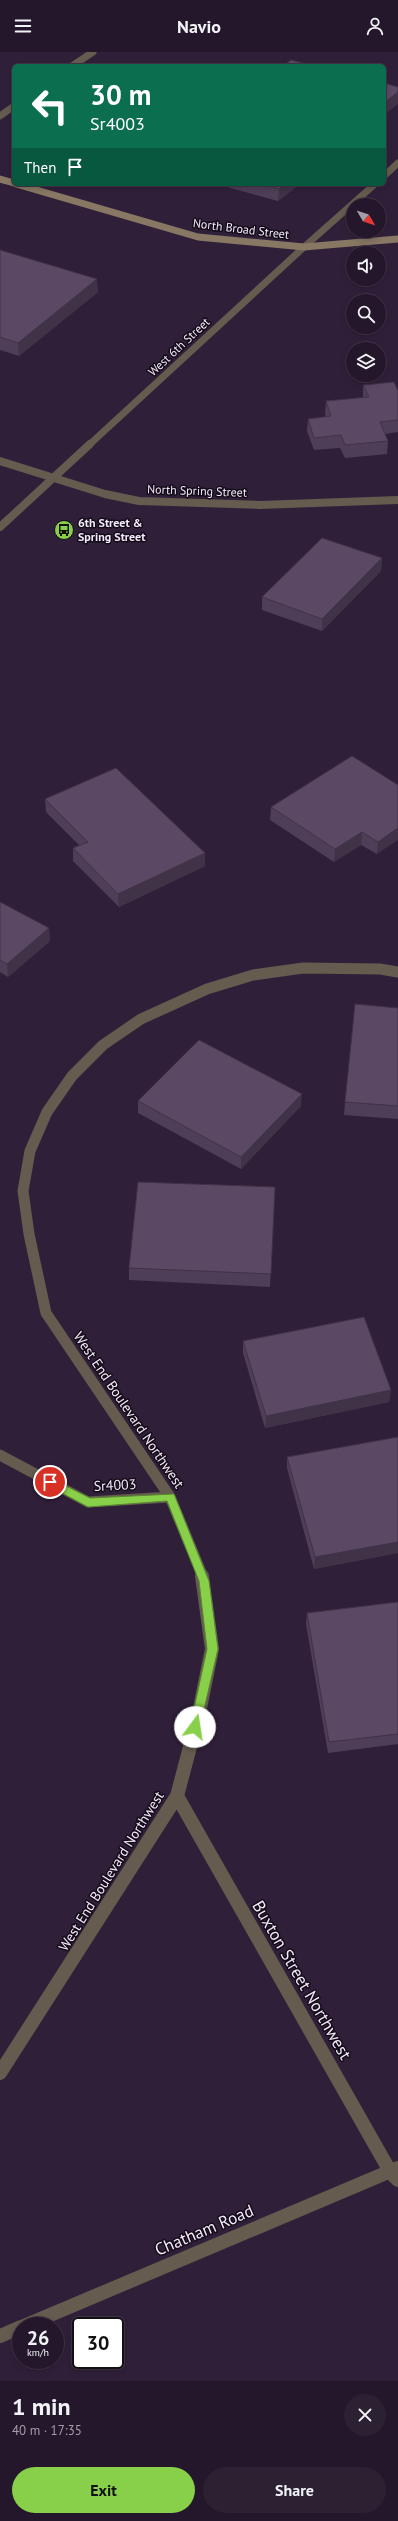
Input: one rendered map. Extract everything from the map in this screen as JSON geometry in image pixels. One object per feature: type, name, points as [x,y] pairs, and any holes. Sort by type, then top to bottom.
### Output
[{"type":"main road","name":"North Broad Street","points":[[0,179],[12,183]]},
{"type":"main road","name":"North Broad Street","points":[[22,186],[198,237],[304,247],[398,239]]},
{"type":"street","points":[[75,64],[92,52]]},
{"type":"street","points":[[0,116],[12,107]]},
{"type":"street","points":[[386,174],[398,163]]},
{"type":"street","name":"West 6th Street","points":[[0,527],[55,478],[304,247],[373,186]]},
{"type":"street","name":"North Spring Street","points":[[0,461],[105,494],[139,501],[260,505],[398,500]]},
{"type":"street","name":"West End Boulevard Northwest","points":[[0,2072],[177,1796],[199,1713],[212,1649],[204,1581],[170,1497],[46,1313],[29,1234],[24,1191],[30,1150],[47,1112],[72,1076],[103,1045],[141,1019],[207,989],[253,975],[303,968],[380,969],[398,972]]},
{"type":"street","name":"Sr4003","points":[[0,1455],[88,1502],[170,1497]]},
{"type":"street","name":"Buxton Street Northwest","points":[[177,1796],[396,2174]]},
{"type":"street","name":"Chatham Road","points":[[46,2317],[396,2174]]},
{"type":"street","points":[[0,2336],[12,2331]]},
{"type":"building","points":[[291,60],[307,64],[286,64]]},
{"type":"building","points":[[386,84],[398,87],[398,92],[386,101]]},
{"type":"building","points":[[269,186],[282,186],[279,189]]},
{"type":"building","points":[[0,250],[97,279],[18,343],[0,337]]},
{"type":"building","points":[[394,382],[398,391],[398,420],[380,422],[388,441],[345,445],[341,435],[314,438],[308,419],[331,416],[326,401],[369,397],[363,385]]},
{"type":"building","points":[[322,538],[382,558],[322,619],[262,597]]},
{"type":"building","points":[[352,756],[398,785],[398,828],[378,842],[362,832],[335,849],[271,807]]},
{"type":"building","points":[[116,768],[205,853],[118,894],[73,848],[88,842],[45,799]]},
{"type":"building","points":[[0,902],[49,928],[7,964],[0,960]]},
{"type":"building","points":[[355,1004],[398,1008],[398,1106],[345,1102]]},
{"type":"building","points":[[199,1040],[302,1094],[241,1157],[138,1101]]},
{"type":"building","points":[[138,1182],[275,1187],[271,1274],[129,1268]]},
{"type":"building","points":[[364,1317],[391,1390],[266,1416],[243,1341]]},
{"type":"building","points":[[398,1437],[398,1542],[315,1557],[287,1457]]},
{"type":"building","points":[[398,1602],[398,1734],[329,1742],[307,1613]]},
{"type":"place","name":"6th Street & Spring Street","points":[[64,530]]},
{"type":"route","points":[[50,1482],[88,1502],[170,1497],[204,1581],[212,1649],[195,1727]]}]
